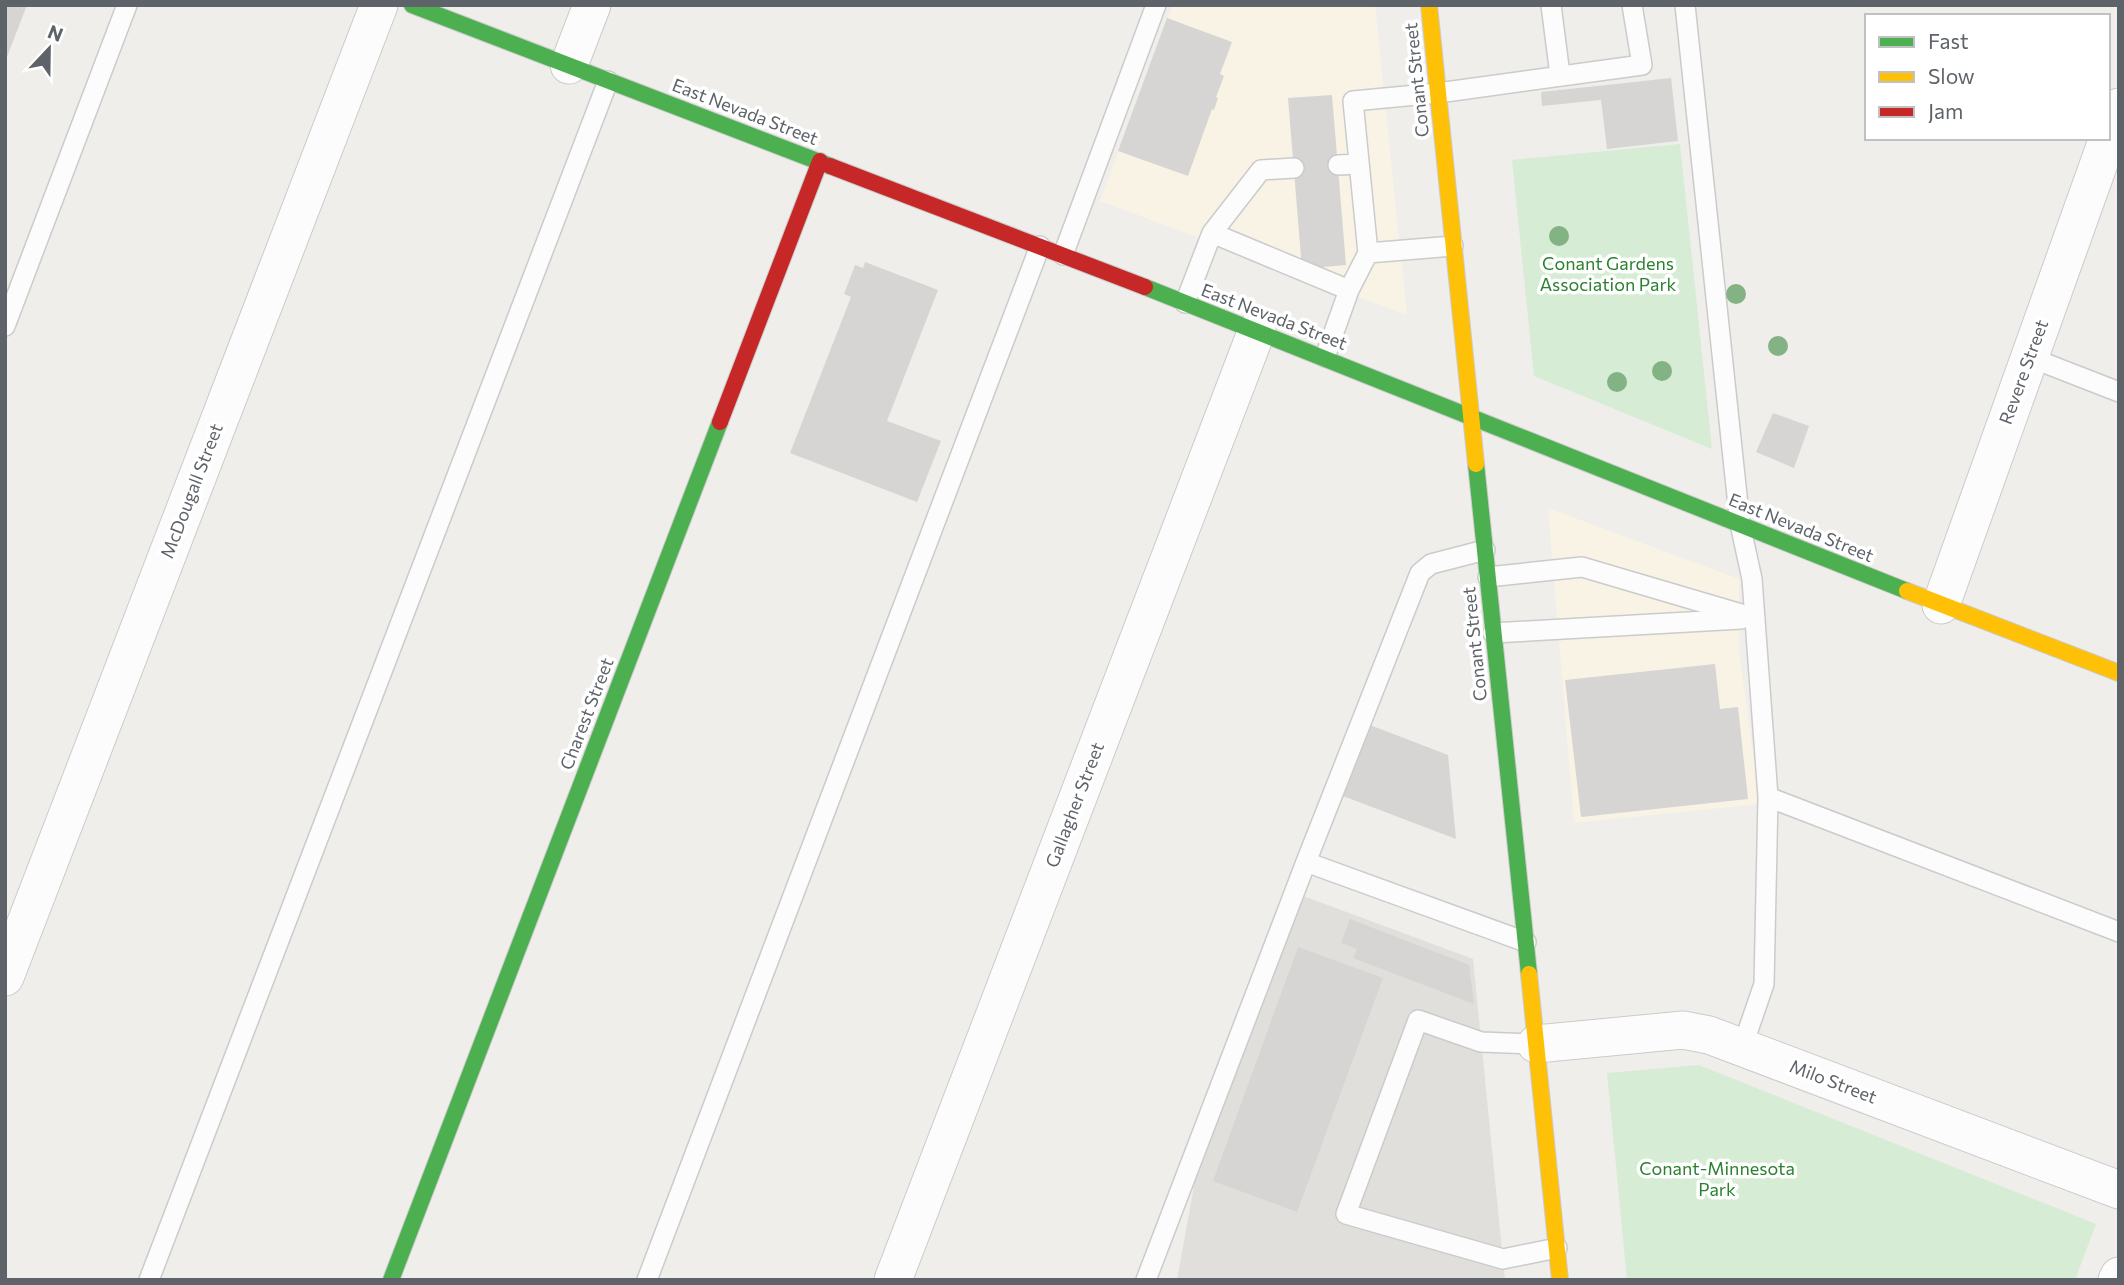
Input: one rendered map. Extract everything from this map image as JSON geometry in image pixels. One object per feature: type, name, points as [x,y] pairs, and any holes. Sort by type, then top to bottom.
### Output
[{"type":"street","name":"McDougall Street","points":[[5,977],[379,5]]},
{"type":"street","name":"East Nevada Street","points":[[412,5],[1257,330],[1941,605],[2119,673]]},
{"type":"street","points":[[569,65],[592,5]]},
{"type":"street","name":"Conant Street","points":[[1429,5],[1560,1280]]},
{"type":"street","name":"Revere Street","points":[[2110,132],[2119,107]]},
{"type":"street","name":"Revere Street","points":[[1941,605],[2107,140]]},
{"type":"street","name":"Charest Street","points":[[391,1280],[820,161]]},
{"type":"street","name":"Gallagher Street","points":[[893,1280],[1257,330]]},
{"type":"street","name":"Milo Street","points":[[1536,1044],[1683,1030],[1709,1035],[2119,1190]]},
{"type":"lane","points":[[5,326],[127,5]]},
{"type":"lane","points":[[1551,5],[1560,75]]},
{"type":"lane","points":[[1325,357],[1349,290],[1368,253],[1353,101],[1438,93],[1642,65],[1632,5]]},
{"type":"lane","points":[[1685,5],[1740,524],[1752,579],[1768,797],[1764,984],[1742,1048]]},
{"type":"lane","points":[[1063,255],[1153,6]]},
{"type":"lane","points":[[149,1280],[608,81]]},
{"type":"lane","points":[[1338,165],[1359,164]]},
{"type":"lane","points":[[1185,303],[1212,233],[1261,170],[1294,168]]},
{"type":"lane","points":[[1212,233],[1349,290]]},
{"type":"lane","points":[[1368,253],[1453,246]]},
{"type":"lane","points":[[647,1280],[1040,247]]},
{"type":"lane","points":[[2029,357],[2119,392]]},
{"type":"lane","points":[[1146,1280],[1420,573],[1431,564],[1485,550]]},
{"type":"lane","points":[[1488,577],[1582,567],[1755,618]]},
{"type":"lane","points":[[1493,633],[1755,618]]},
{"type":"lane","points":[[1768,797],[2119,932]]},
{"type":"lane","points":[[1306,862],[1526,942]]},
{"type":"lane","points":[[1536,1044],[1482,1042],[1418,1020],[1346,1214],[1503,1259],[1557,1248]]},
{"type":"shaded area","points":[[1173,5],[1375,5],[1407,315],[1100,201]]},
{"type":"shaded area","points":[[1548,508],[1739,579],[1739,650],[1760,804],[1574,823]]},
{"type":"shaded area","points":[[1298,894],[1473,959],[1505,1280],[1177,1280],[1196,1175]]},
{"type":"green space","name":"Conant Gardens Association Park","points":[[1680,144],[1712,449],[1534,376],[1512,160]]},
{"type":"green space","name":"Conant-Minnesota Park","points":[[1699,1065],[2096,1224],[2075,1280],[1627,1280],[1607,1073]]},
{"type":"building","points":[[5,5],[27,5],[5,62]]},
{"type":"building","points":[[1167,18],[1232,42],[1220,74],[1224,76],[1216,97],[1218,98],[1188,176],[1118,151]]},
{"type":"building","points":[[1671,78],[1678,141],[1607,149],[1601,100],[1542,106],[1541,92]]},
{"type":"building","points":[[1332,95],[1346,265],[1302,269],[1288,98]]},
{"type":"building","points":[[865,262],[938,290],[887,421],[941,441],[917,502],[790,453],[851,297],[844,294],[855,265],[863,268]]},
{"type":"building","points":[[1773,413],[1809,426],[1794,468],[1756,452]]},
{"type":"building","points":[[1715,664],[1720,709],[1738,707],[1748,799],[1581,817],[1565,680]]},
{"type":"building","points":[[1370,725],[1448,755],[1456,839],[1343,796]]},
{"type":"building","points":[[1350,919],[1469,965],[1474,1004],[1353,958],[1357,949],[1341,943]]},
{"type":"building","points":[[1298,947],[1383,978],[1297,1212],[1213,1181]]},
{"type":"traffic: fast","points":[[412,5],[830,166]]},
{"type":"traffic: fast","points":[[1145,287],[1907,591]]},
{"type":"traffic: fast","points":[[391,1280],[720,422]]},
{"type":"traffic: fast","points":[[1476,464],[1529,974]]},
{"type":"traffic: slow","points":[[1429,5],[1476,464]]},
{"type":"traffic: slow","points":[[1907,591],[2119,673]]},
{"type":"traffic: slow","points":[[1529,974],[1560,1280]]},
{"type":"traffic: jam","points":[[720,422],[820,161]]},
{"type":"traffic: jam","points":[[830,166],[1145,287]]}]
